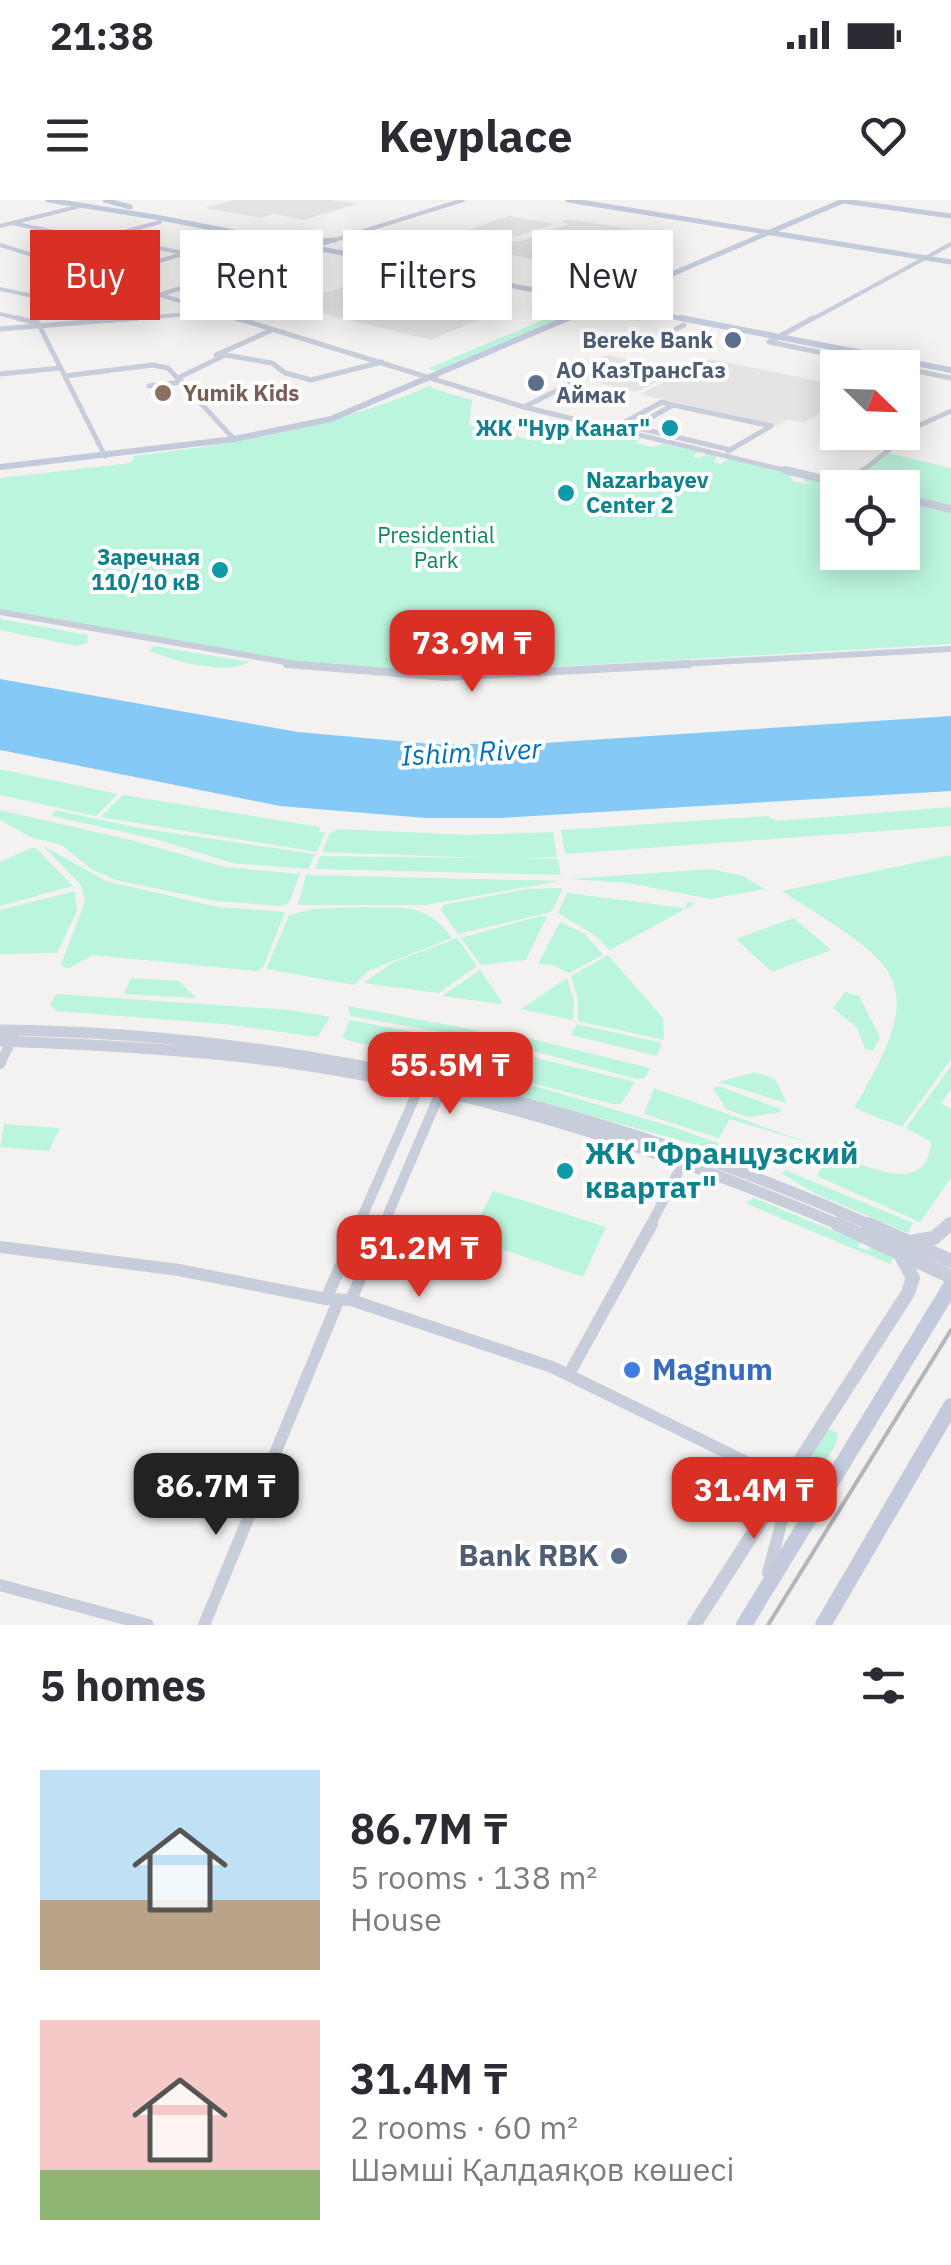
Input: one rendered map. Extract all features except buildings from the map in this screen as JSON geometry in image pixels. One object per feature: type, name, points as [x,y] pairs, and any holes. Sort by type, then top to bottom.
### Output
[{"type":"main road","points":[[50,200],[220,230]]},
{"type":"main road","points":[[673,274],[843,200],[951,216]]},
{"type":"main road","points":[[83,207],[113,205],[108,201]]},
{"type":"main road","points":[[108,201],[237,230]]},
{"type":"main road","points":[[567,201],[951,262]]},
{"type":"main road","points":[[323,241],[334,240],[334,250]]},
{"type":"main road","points":[[323,248],[532,288]]},
{"type":"main road","points":[[323,251],[334,250]]},
{"type":"main road","points":[[673,314],[951,372]]},
{"type":"main road","points":[[673,316],[779,336]]},
{"type":"main road","points":[[0,468],[234,439],[331,419],[568,320]]},
{"type":"main road","points":[[744,1625],[951,1286]]},
{"type":"main road","points":[[823,1625],[951,1406]]},
{"type":"street","points":[[323,243],[463,200]]},
{"type":"street","points":[[824,200],[830,206]]},
{"type":"street","points":[[0,226],[83,207]]},
{"type":"street","points":[[131,230],[160,222]]},
{"type":"street","points":[[12,223],[45,230]]},
{"type":"street","points":[[0,244],[30,254]]},
{"type":"street","points":[[820,352],[768,342],[951,244]]},
{"type":"street","points":[[161,294],[180,288]]},
{"type":"street","points":[[0,289],[30,296]]},
{"type":"street","points":[[161,294],[180,301]]},
{"type":"street","points":[[0,314],[38,323],[105,456]]},
{"type":"street","points":[[0,328],[83,320]]},
{"type":"street","points":[[239,320],[524,406],[820,478]]},
{"type":"street","points":[[676,329],[684,325]]},
{"type":"street","points":[[149,386],[180,380],[212,358],[272,330]]},
{"type":"street","points":[[212,358],[224,355],[258,360],[285,374],[311,380],[382,362]]},
{"type":"street","points":[[65,376],[153,365],[195,370]]},
{"type":"street","points":[[0,374],[62,368]]},
{"type":"street","points":[[170,370],[234,439]]},
{"type":"street","points":[[920,370],[951,372]]},
{"type":"street","points":[[524,406],[576,381]]},
{"type":"street","points":[[612,428],[662,402],[771,426],[721,454]]},
{"type":"street","points":[[624,432],[673,405]]},
{"type":"street","points":[[863,470],[920,425],[951,411]]},
{"type":"street","points":[[634,426],[731,450]]},
{"type":"street","points":[[920,502],[951,510]]},
{"type":"street","points":[[0,612],[295,665],[446,677],[951,649]]},
{"type":"street","points":[[0,1030],[9,1037],[206,1053],[443,1088],[686,1157],[788,1202],[951,1261]]},
{"type":"street","points":[[0,1064],[9,1037]]},
{"type":"street","points":[[204,1625],[339,1299],[421,1083]]},
{"type":"street","points":[[339,1299],[443,1088]]},
{"type":"street","points":[[570,1374],[686,1157]]},
{"type":"street","points":[[892,1240],[924,1242],[940,1235],[951,1223]]},
{"type":"street","points":[[892,1240],[951,1277]]},
{"type":"street","points":[[694,1625],[787,1486],[912,1284],[908,1265],[892,1240]]},
{"type":"street","points":[[0,1247],[179,1270],[339,1299],[570,1374],[591,1388],[772,1472],[787,1486],[789,1494],[762,1598]]},
{"type":"street","points":[[0,1585],[148,1625]]},
{"type":"shaded area","points":[[234,200],[331,200],[357,204],[303,220],[274,214],[261,218],[205,208]]},
{"type":"shaded area","points":[[509,216],[554,224],[512,238],[512,230],[468,230]]},
{"type":"shaded area","points":[[568,219],[635,230],[552,230],[569,224],[561,222]]},
{"type":"shaded area","points":[[532,237],[532,259],[512,255],[512,241]]},
{"type":"shaded area","points":[[343,287],[343,318],[323,313],[323,294]]},
{"type":"shaded area","points":[[350,320],[478,320],[430,340]]},
{"type":"shaded area","points":[[607,355],[679,371],[636,392],[565,374]]},
{"type":"shaded area","points":[[710,359],[820,381],[820,413],[804,423],[788,419],[777,426],[640,394]]},
{"type":"green space","points":[[543,320],[554,320],[436,371],[427,369]]},
{"type":"green space","name":"Presidential Park","points":[[432,385],[431,388],[472,400],[469,425],[536,441],[563,425],[621,434],[641,438],[635,443],[652,447],[663,444],[699,452],[693,456],[699,458],[717,456],[714,462],[721,464],[728,459],[789,474],[793,481],[808,484],[802,478],[820,482],[820,570],[920,570],[920,507],[951,513],[951,644],[430,674],[275,661],[0,609],[0,478],[131,463],[134,456],[286,431],[395,400]]},
{"type":"green space","points":[[888,453],[951,468],[951,505],[920,498],[920,470],[869,470]]},
{"type":"green space","points":[[0,619],[88,635],[87,643],[76,646],[0,630]]},
{"type":"green space","points":[[154,646],[250,662],[226,667],[198,665],[149,651]]},
{"type":"green space","points":[[0,769],[118,794],[96,816],[0,795]]},
{"type":"green space","points":[[123,795],[320,827],[319,832],[325,833],[317,852],[100,817]]},
{"type":"green space","points":[[951,807],[951,826],[565,854],[561,830],[768,816],[776,821]]},
{"type":"green space","points":[[0,810],[135,841],[225,867],[300,874],[289,903],[282,906],[215,901],[116,880],[93,870],[60,844],[33,838],[0,820]]},
{"type":"green space","points":[[55,810],[145,829],[315,854],[308,869],[232,863],[159,840],[52,816]]},
{"type":"green space","points":[[338,829],[468,835],[553,832],[557,857],[322,852],[330,833]]},
{"type":"green space","points":[[42,845],[106,881],[218,907],[285,912],[263,968],[256,971],[93,955],[68,969],[61,965],[85,901],[81,885]]},
{"type":"green space","points":[[36,848],[73,886],[0,906],[0,862]]},
{"type":"green space","points":[[951,855],[951,1059],[902,1127],[854,1108],[893,1028],[897,1000],[891,977],[876,957],[853,938],[782,891]]},
{"type":"green space","points":[[320,856],[558,859],[561,875],[315,869]]},
{"type":"green space","points":[[711,869],[743,876],[765,889],[710,899],[628,883],[569,879]]},
{"type":"green space","points":[[306,875],[560,881],[426,905],[298,905]]},
{"type":"green space","points":[[563,888],[551,912],[458,934],[441,910],[443,905],[527,889]]},
{"type":"green space","points":[[75,891],[77,911],[57,953],[0,954],[0,910]]},
{"type":"green space","points":[[567,893],[685,908],[687,902],[696,903],[610,950],[593,934],[558,913]]},
{"type":"green space","points":[[363,907],[423,912],[452,938],[368,971],[354,985],[266,969],[289,915],[313,909]]},
{"type":"green space","points":[[547,917],[526,960],[481,965],[461,938]]},
{"type":"green space","points":[[794,918],[831,950],[772,972],[736,939]]},
{"type":"green space","points":[[560,922],[585,934],[603,955],[569,973],[553,965],[538,964]]},
{"type":"green space","points":[[457,938],[477,966],[439,993],[363,983],[394,962]]},
{"type":"green space","points":[[608,955],[663,1018],[664,1040],[578,1021],[578,999],[571,976]]},
{"type":"green space","points":[[480,970],[500,1004],[442,996]]},
{"type":"green space","points":[[131,978],[179,981],[196,998],[124,994]]},
{"type":"green space","points":[[567,978],[574,1001],[573,1020],[521,1009]]},
{"type":"green space","points":[[845,992],[859,996],[880,1037],[873,1051],[865,1049],[857,1028],[833,1008]]},
{"type":"green space","points":[[56,994],[290,1010],[330,1017],[318,1037],[224,1024],[56,1011],[50,1005]]},
{"type":"green space","points":[[348,1006],[475,1030],[487,1040],[350,1016]]},
{"type":"green space","points":[[350,1020],[482,1045],[635,1082],[621,1104],[613,1104],[350,1041],[342,1037]]},
{"type":"green space","points":[[577,1024],[662,1043],[657,1056],[571,1035]]},
{"type":"green space","points":[[516,1035],[650,1068],[645,1078],[637,1079],[500,1042]]},
{"type":"green space","points":[[375,1051],[525,1083],[731,1148],[728,1153],[511,1093],[380,1063]]},
{"type":"green space","points":[[951,1066],[951,1089],[941,1104],[951,1109],[951,1178],[920,1222],[817,1176],[830,1152],[891,1173],[918,1170],[927,1160],[931,1142],[906,1128]]},
{"type":"green space","points":[[755,1072],[775,1079],[787,1103],[718,1082]]},
{"type":"green space","points":[[718,1086],[781,1112],[748,1117],[726,1109],[713,1088]]},
{"type":"green space","points":[[654,1088],[818,1146],[730,1119],[719,1138],[644,1114]]},
{"type":"green space","points":[[4,1124],[60,1128],[49,1151],[0,1147]]},
{"type":"green space","points":[[785,1170],[913,1223],[908,1233],[816,1194],[782,1174]]},
{"type":"green space","points":[[493,1191],[606,1227],[583,1277],[469,1238]]},
{"type":"green space","points":[[754,1198],[861,1242],[858,1247],[871,1247],[894,1257],[890,1264],[745,1203]]},
{"type":"green space","points":[[828,1428],[838,1434],[835,1446],[786,1524],[802,1471]]},
{"type":"water","name":"Ishim River","points":[[0,679],[298,732],[431,744],[529,744],[951,716],[951,791],[501,818],[426,818],[280,806],[0,750]]},
{"type":"tram line","points":[[768,1625],[951,1330]]},
{"type":"place","name":"Bereke Bank","points":[[733,340]]},
{"type":"place","name":"АО КазТрансГаз Аймак","points":[[536,383]]},
{"type":"place","name":"Yumik Kids","points":[[163,393]]},
{"type":"place","name":"ЖК \"Нур Канат\"","points":[[670,428]]},
{"type":"place","name":"Nazarbayev Center 2","points":[[566,493]]},
{"type":"place","name":"Заречная 110/10 кВ","points":[[220,570]]},
{"type":"place","name":"ЖК \"Французский квартат\"","points":[[565,1171]]},
{"type":"place","name":"Magnum","points":[[632,1370]]},
{"type":"place","name":"Bank RBK","points":[[619,1556]]}]
